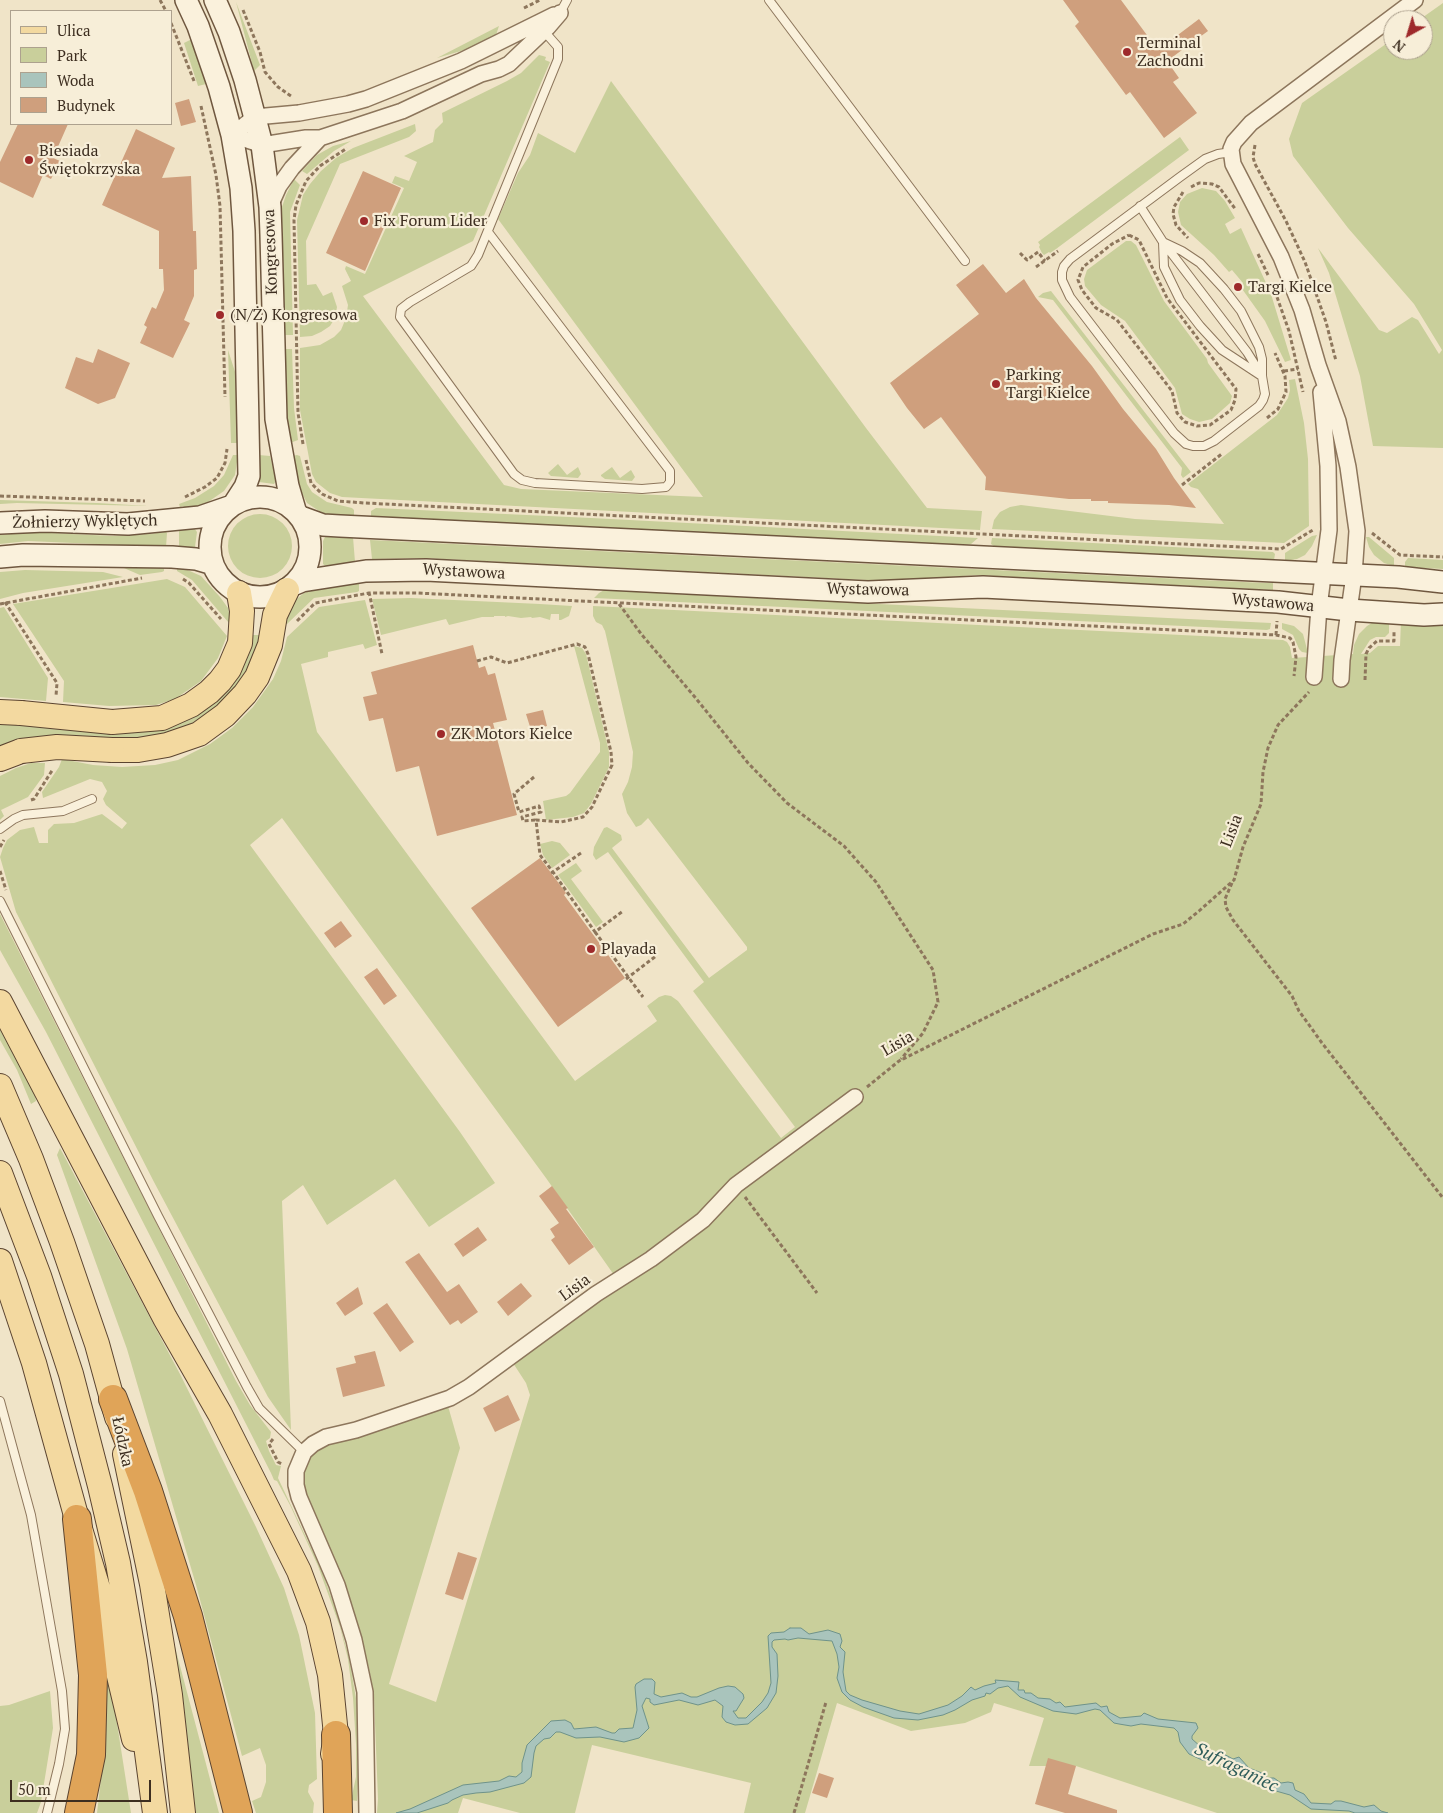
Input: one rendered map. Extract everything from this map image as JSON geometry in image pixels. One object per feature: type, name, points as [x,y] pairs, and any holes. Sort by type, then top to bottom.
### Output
[{"type":"highway","points":[[113,1398],[148,1491],[188,1616],[237,1810]]},
{"type":"highway","points":[[77,1519],[93,1683],[91,1755],[79,1813]]},
{"type":"highway","points":[[332,1808],[336,1735]]},
{"type":"main road","points":[[10,755],[57,747],[138,750],[167,745],[199,734],[225,715],[245,694],[257,676],[270,645],[275,615],[284,594],[291,587]]},
{"type":"main road","points":[[11,712],[112,722],[162,718],[191,705],[209,692],[229,669],[240,643],[242,611],[239,593]]},
{"type":"main road","points":[[0,1002],[165,1318],[220,1414],[299,1571],[318,1622],[330,1676],[336,1735]]},
{"type":"main road","name":"Łódzka","points":[[0,1086],[47,1199],[113,1398],[152,1584],[170,1695],[183,1813]]},
{"type":"main road","name":"Łódzka","points":[[0,1173],[36,1268],[71,1374],[100,1486],[131,1633],[143,1712],[154,1813]]},
{"type":"main road","points":[[0,1261],[44,1395],[77,1519],[98,1588],[124,1702],[154,1813]]},
{"type":"street","name":"Kongresowa","points":[[186,0],[214,71],[232,135],[242,188],[249,476],[245,487],[231,506]]},
{"type":"street","name":"Kongresowa","points":[[215,0],[229,32],[262,144],[270,207],[276,419],[284,470],[298,514]]},
{"type":"street","points":[[1341,679],[1354,576],[1357,531],[1348,467],[1338,421],[1318,365],[1302,310],[1281,257],[1233,164],[1232,152],[1234,142],[1251,123],[1414,0]]},
{"type":"street","points":[[232,135],[262,144],[320,138],[402,111],[481,74],[504,67],[521,54],[540,27],[563,4]]},
{"type":"street","points":[[232,135],[255,117],[318,110],[366,99],[540,27]]},
{"type":"street","points":[[270,207],[278,186],[320,138]]},
{"type":"street","points":[[1314,677],[1319,607],[1329,530],[1328,466],[1318,365]]},
{"type":"street","points":[[265,497],[276,499],[298,514],[309,536],[311,546],[307,567],[291,587],[273,596],[258,598],[239,593],[220,578],[212,564],[210,537],[217,521],[231,506],[244,499],[265,497]]},
{"type":"street","name":"Żołnierzy Wyklętych","points":[[0,523],[45,521],[128,524],[200,516],[231,506]]},
{"type":"street","name":"Wystawowa","points":[[298,514],[323,525],[1398,577],[1443,582]]},
{"type":"street","name":"Żołnierzy Wyklętych","points":[[0,557],[23,555],[172,556],[196,559],[212,564]]},
{"type":"street","name":"Wystawowa","points":[[291,587],[302,581],[338,574],[398,569],[868,592],[983,587],[1278,602],[1349,610],[1424,615],[1443,614]]},
{"type":"street","name":"Lisia","points":[[304,1452],[313,1444],[326,1437],[356,1430],[450,1398],[469,1387],[596,1294],[651,1259],[703,1220],[736,1185],[855,1097]]},
{"type":"street","points":[[304,1452],[296,1471],[296,1485],[337,1585],[354,1640],[365,1692],[368,1808]]},
{"type":"lane","points":[[769,0],[965,261]]},
{"type":"lane","points":[[488,232],[670,471],[670,482],[666,487],[642,489],[534,483],[522,480],[514,474],[400,317],[401,309],[471,266],[478,255],[558,59],[558,47],[540,27]]},
{"type":"lane","points":[[1163,242],[1182,251],[1200,263],[1224,289],[1241,311],[1259,347],[1262,359],[1265,394],[1259,406],[1214,441],[1199,447],[1186,444],[1174,433],[1070,297],[1062,280],[1062,272],[1070,258],[1205,159],[1218,154],[1232,152]]},
{"type":"lane","points":[[1140,206],[1163,242],[1247,352],[1262,376]]},
{"type":"lane","points":[[1163,242],[1164,267],[1180,300],[1222,350],[1262,376]]},
{"type":"lane","points":[[0,829],[23,815],[63,811],[92,798]]},
{"type":"lane","points":[[0,901],[158,1216],[247,1387],[259,1408],[304,1452]]},
{"type":"lane","points":[[0,1401],[31,1515],[62,1691],[65,1729],[47,1813]]},
{"type":"path","points":[[524,8],[540,0]]},
{"type":"path","points":[[172,26],[196,86]]},
{"type":"path","points":[[265,72],[278,87],[297,99]]},
{"type":"path","points":[[201,102],[216,175],[220,206],[226,400]]},
{"type":"path","points":[[303,447],[298,414],[294,220],[296,205],[310,176],[320,166],[353,144]]},
{"type":"path","points":[[1189,239],[1176,225],[1173,214],[1177,200],[1188,189],[1199,183],[1212,184],[1219,187],[1232,203],[1236,212]]},
{"type":"path","points":[[1129,235],[1139,240],[1167,298],[1236,389],[1235,400],[1230,410],[1210,425],[1197,426],[1185,422],[1177,413],[1172,391],[1117,320],[1096,308],[1082,290],[1078,280],[1083,267],[1112,244],[1129,235]]},
{"type":"path","points":[[1020,252],[1026,260],[1038,252],[1045,261]]},
{"type":"path","points":[[1258,252],[1269,277]]},
{"type":"path","points":[[1274,350],[1284,371],[1298,369],[1276,294]]},
{"type":"path","points":[[181,498],[190,496],[217,478],[225,463],[227,449]]},
{"type":"path","points":[[305,457],[311,482],[322,494],[338,501],[1280,549],[1314,529]]},
{"type":"path","points":[[0,496],[147,501]]},
{"type":"path","points":[[1370,531],[1400,555],[1443,557]]},
{"type":"path","points":[[176,576],[189,583],[223,622]]},
{"type":"path","points":[[0,604],[146,578]]},
{"type":"path","points":[[369,593],[382,654]]},
{"type":"path","points":[[294,623],[315,603],[369,593],[417,593],[1276,635],[1290,638],[1293,642],[1296,657],[1294,676]]},
{"type":"path","points":[[5,602],[57,683],[56,704]]},
{"type":"path","points":[[618,603],[642,636],[748,762],[787,803],[844,846],[876,882],[933,970],[938,1002],[923,1033],[899,1061]]},
{"type":"path","points":[[1276,635],[1277,621]]},
{"type":"path","points":[[1365,680],[1368,648],[1377,641],[1394,640]]},
{"type":"path","points":[[477,661],[491,657],[507,663],[577,644],[585,647],[611,752],[611,768],[592,807],[583,817],[561,822],[523,821],[522,817],[540,812],[539,806],[519,812],[514,794],[534,777]]},
{"type":"path","name":"Lisia","points":[[855,1097],[899,1061],[1153,934],[1183,924],[1234,880],[1243,847],[1261,804],[1263,772],[1268,748],[1278,725],[1307,695],[1314,677]]},
{"type":"path","points":[[25,802],[34,799],[52,770],[53,761]]},
{"type":"path","points":[[536,820],[540,855],[643,997]]},
{"type":"path","points":[[552,873],[581,853]]},
{"type":"path","points":[[1234,880],[1225,899],[1226,907],[1234,920],[1292,996],[1299,1011],[1322,1043],[1443,1198]]},
{"type":"path","points":[[595,932],[623,911]]},
{"type":"path","points":[[628,978],[656,956]]},
{"type":"path","points":[[736,1185],[817,1293]]},
{"type":"path","points":[[277,1436],[269,1444],[278,1462],[296,1471]]},
{"type":"path","points":[[794,1813],[826,1702]]},
{"type":"green space","points":[[236,2],[260,65],[254,71]]},
{"type":"green space","points":[[1443,3],[1443,448],[1373,446],[1360,376],[1329,273],[1318,248],[1379,330],[1387,333],[1412,317],[1418,320],[1439,354],[1442,350],[1414,304],[1348,228],[1293,156],[1289,139],[1302,103],[1383,46],[1383,60],[1433,60],[1433,10]]},
{"type":"green space","points":[[499,26],[496,35],[491,40],[478,46],[437,58]]},
{"type":"green space","points":[[192,39],[206,84],[198,86],[184,43]]},
{"type":"green space","points":[[539,55],[546,57],[545,60],[550,62],[473,241],[363,296],[504,485],[521,489],[703,497],[498,219],[518,173],[530,155],[538,133],[575,153],[611,81],[927,508],[982,511],[980,530],[342,497],[330,493],[316,482],[312,474],[300,410],[300,348],[320,345],[334,337],[341,330],[346,318],[348,305],[342,286],[351,281],[345,269],[346,266],[365,274],[404,188],[392,183],[395,176],[409,181],[417,162],[404,156],[433,142],[435,130],[443,122],[442,113],[521,73]]},
{"type":"green space","points":[[415,124],[416,131],[409,137],[340,164],[306,241],[307,285],[316,284],[323,296],[332,292],[337,307],[335,318],[330,326],[321,332],[312,336],[300,337],[297,220],[303,195],[321,171],[336,158],[353,148]]},
{"type":"green space","points":[[1180,137],[1189,150],[1056,249],[1044,255],[1042,253],[1038,242]]},
{"type":"green space","points":[[351,141],[334,151],[307,174],[302,171],[317,155],[333,146]]},
{"type":"green space","points":[[294,179],[300,185],[290,212],[293,335],[285,335],[282,207]]},
{"type":"green space","points":[[1202,188],[1216,191],[1225,201],[1235,218],[1225,224],[1230,234],[1241,228],[1271,294],[1291,360],[1285,362],[1265,321],[1240,286],[1243,283],[1232,270],[1229,272],[1214,255],[1181,225],[1178,212],[1180,202],[1187,194]]},
{"type":"green space","points":[[1126,241],[1131,241],[1136,245],[1164,301],[1232,396],[1230,403],[1212,419],[1199,422],[1182,414],[1175,388],[1125,321],[1101,305],[1085,286],[1084,279],[1087,270]]},
{"type":"green space","points":[[1051,291],[1191,472],[1183,478],[1181,475],[1182,468],[1053,300],[1038,297],[1043,293]]},
{"type":"green space","points":[[283,349],[292,349],[294,408],[298,440],[290,443],[284,412]]},
{"type":"green space","points":[[228,350],[237,378],[237,443],[231,443]]},
{"type":"green space","points":[[1295,379],[1304,423],[1308,459],[1309,526],[1284,543],[992,529],[994,520],[1000,512],[1010,507],[1021,505],[1135,519],[1224,524],[1198,489],[1188,484],[1277,415],[1288,398],[1290,390],[1289,380]]},
{"type":"green space","points":[[233,455],[238,455],[235,475],[224,491],[197,507],[180,507],[179,504],[195,498],[214,486],[224,475]]},
{"type":"green space","points":[[259,455],[270,456],[276,481],[274,484],[259,482]]},
{"type":"green space","points":[[292,456],[300,456],[307,484],[312,492],[327,502],[352,508],[354,516],[327,514],[307,503],[300,489]]},
{"type":"green space","points":[[558,464],[567,475],[578,467],[581,474],[578,478],[551,476],[548,473]]},
{"type":"green space","points":[[612,467],[620,478],[631,470],[635,477],[632,481],[605,479],[601,476]]},
{"type":"green space","points":[[0,500],[97,503],[149,506],[0,504]]},
{"type":"green space","points":[[376,508],[978,538],[971,544],[962,545],[371,517],[371,511]]},
{"type":"green space","points":[[254,514],[266,514],[283,523],[290,534],[292,546],[290,558],[283,569],[266,578],[254,578],[242,573],[233,564],[228,552],[228,540],[233,528],[242,519]]},
{"type":"green space","points":[[194,528],[197,532],[195,547],[179,547],[179,530]]},
{"type":"green space","points":[[29,532],[113,536],[167,533],[166,547],[28,541],[0,544],[0,535]]},
{"type":"green space","points":[[1317,535],[1305,555],[1297,559],[1285,561],[1285,553],[1312,536]]},
{"type":"green space","points":[[325,537],[353,537],[355,562],[327,567],[323,564],[323,541]]},
{"type":"green space","points":[[1366,537],[1369,537],[1394,558],[1394,566],[1384,563],[1374,555]]},
{"type":"green space","points":[[992,538],[1273,552],[1275,554],[1274,560],[994,546],[991,544]]},
{"type":"green space","points":[[370,540],[1273,583],[1273,590],[977,575],[902,580],[867,580],[424,558],[372,559]]},
{"type":"green space","points":[[1408,558],[1443,560],[1443,569],[1405,567],[1405,562]]},
{"type":"green space","points":[[117,565],[164,568],[164,571],[140,575]]},
{"type":"green space","points":[[183,568],[201,576],[220,597],[228,608],[231,623],[192,580],[177,571],[177,569]]},
{"type":"green space","points":[[25,570],[103,572],[123,577],[23,593],[0,599],[0,572]]},
{"type":"green space","points":[[167,579],[185,587],[227,636],[218,658],[201,681],[175,699],[156,705],[109,706],[63,702],[64,681],[13,604]]},
{"type":"green space","points":[[359,583],[359,591],[357,592],[314,598],[287,624],[284,624],[294,601],[304,593],[318,588]]},
{"type":"green space","points":[[606,589],[673,594],[1271,623],[1270,629],[1267,630],[594,598]]},
{"type":"green space","points":[[411,598],[572,606],[569,616],[561,620],[559,620],[559,614],[551,614],[550,620],[540,617],[494,616],[449,625],[446,619],[381,635],[372,599]]},
{"type":"green space","points":[[365,600],[377,645],[365,649],[363,644],[328,652],[328,657],[301,664],[317,732],[575,1081],[657,1021],[647,1006],[659,997],[671,996],[678,1001],[781,1138],[795,1127],[693,991],[704,982],[608,852],[596,860],[593,855],[594,847],[604,828],[607,827],[621,835],[622,840],[612,848],[709,978],[747,950],[747,947],[648,818],[636,827],[627,813],[622,794],[632,767],[633,752],[605,631],[593,616],[593,606],[1283,640],[1290,647],[1292,658],[1353,654],[1354,645],[1359,634],[1375,621],[1389,621],[1389,633],[1385,637],[1376,637],[1370,640],[1361,654],[1370,653],[1378,646],[1400,646],[1401,621],[1443,622],[1443,1813],[1217,1813],[1076,1766],[1029,1766],[1044,1718],[994,1703],[991,1712],[965,1723],[911,1731],[837,1703],[805,1813],[744,1813],[751,1783],[592,1745],[575,1813],[520,1813],[463,1798],[458,1813],[377,1813],[374,1698],[369,1668],[345,1584],[304,1493],[302,1469],[313,1451],[322,1444],[448,1406],[460,1448],[389,1684],[436,1702],[530,1395],[526,1383],[513,1363],[614,1275],[546,1178],[282,818],[250,845],[460,1132],[495,1183],[429,1227],[395,1179],[327,1225],[303,1185],[282,1201],[291,1430],[268,1397],[154,1182],[16,912],[0,857],[7,840],[20,830],[34,827],[39,843],[48,843],[48,830],[54,824],[74,823],[102,814],[122,829],[127,823],[106,805],[103,799],[107,791],[102,782],[90,779],[43,798],[42,792],[59,767],[62,759],[93,765],[122,767],[155,765],[178,760],[210,744],[232,728],[253,707],[273,679],[281,661],[287,637],[319,607]]},
{"type":"green space","points":[[4,607],[48,678],[46,701],[0,697],[0,608]]},
{"type":"green space","points":[[1282,623],[1294,626],[1303,634],[1308,653],[1302,652],[1299,649],[1293,635],[1282,629]]},
{"type":"green space","points":[[253,635],[261,635],[246,674],[223,703],[192,725],[147,739],[109,740],[72,736],[37,737],[0,748],[0,723],[136,731],[250,648]]},
{"type":"green space","points":[[574,646],[582,648],[586,654],[609,752],[609,767],[591,804],[584,813],[573,817],[546,820],[543,801],[566,796],[570,793],[600,752],[600,743]]},
{"type":"green space","points":[[31,763],[45,763],[44,775],[28,797],[1,810],[4,816],[0,820],[0,776]]},
{"type":"green space","points":[[552,841],[560,843],[570,855],[552,868],[543,855],[540,844]]},
{"type":"green space","points":[[576,863],[582,871],[571,879],[603,922],[596,927],[558,875]]},
{"type":"green space","points":[[0,914],[236,1381],[250,1405],[271,1432],[270,1438],[266,1441],[276,1465],[281,1466],[278,1478],[322,1571],[337,1614],[349,1658],[357,1704],[360,1743],[357,1801],[351,1800],[356,1777],[356,1744],[348,1659],[340,1627],[318,1566],[290,1505],[277,1481],[274,1480],[46,1032],[0,950]]},
{"type":"green space","points":[[0,1018],[34,1088],[36,1101],[31,1104],[17,1070],[0,1040]]},
{"type":"green space","points":[[60,1148],[181,1376],[284,1588],[299,1635],[315,1713],[317,1779],[309,1785],[308,1792],[314,1803],[313,1813],[256,1813],[252,1801],[261,1797],[266,1782],[266,1765],[260,1748],[242,1756],[196,1585],[127,1349],[57,1155]]},
{"type":"green space","points":[[170,1628],[219,1813],[196,1813]]},
{"type":"green space","points":[[106,1653],[131,1813],[97,1813],[106,1735],[102,1654]]},
{"type":"green space","points":[[50,1691],[53,1728],[41,1802],[37,1813],[0,1813],[0,1706],[9,1705]]},
{"type":"water","points":[[790,1628],[801,1628],[809,1634],[828,1630],[840,1634],[842,1641],[840,1647],[845,1652],[843,1672],[846,1691],[850,1695],[862,1700],[900,1711],[919,1714],[948,1705],[962,1696],[971,1687],[975,1690],[996,1683],[995,1680],[1019,1682],[1018,1690],[1024,1690],[1025,1693],[1031,1693],[1038,1698],[1050,1699],[1056,1703],[1060,1702],[1065,1707],[1096,1703],[1101,1707],[1107,1706],[1109,1712],[1120,1718],[1141,1716],[1144,1713],[1158,1719],[1196,1723],[1198,1728],[1192,1739],[1201,1747],[1210,1751],[1220,1752],[1233,1759],[1239,1757],[1249,1768],[1262,1773],[1268,1778],[1274,1778],[1281,1783],[1293,1783],[1295,1790],[1304,1794],[1311,1803],[1331,1804],[1335,1801],[1341,1801],[1364,1807],[1374,1805],[1381,1811],[1388,1813],[1355,1813],[1311,1809],[1290,1795],[1249,1779],[1235,1767],[1202,1760],[1189,1754],[1180,1742],[1178,1732],[1174,1728],[1141,1724],[1131,1726],[1114,1723],[1100,1710],[1095,1709],[1076,1714],[1053,1711],[1020,1697],[1008,1686],[998,1688],[990,1694],[986,1693],[985,1696],[972,1700],[943,1715],[918,1720],[894,1718],[863,1707],[850,1700],[842,1692],[837,1678],[839,1667],[837,1654],[832,1641],[798,1638],[774,1640],[772,1642],[772,1647],[777,1654],[778,1676],[776,1693],[767,1708],[748,1724],[735,1725],[726,1722],[722,1717],[723,1706],[715,1700],[698,1705],[679,1700],[654,1705],[650,1702],[650,1699],[646,1698],[642,1706],[649,1728],[639,1738],[624,1742],[600,1737],[576,1738],[556,1732],[536,1746],[531,1777],[524,1783],[490,1792],[463,1795],[448,1803],[417,1813],[396,1813],[410,1809],[463,1785],[499,1781],[509,1776],[516,1777],[522,1772],[522,1763],[527,1745],[551,1721],[565,1720],[571,1723],[574,1729],[596,1727],[612,1733],[619,1729],[633,1728],[637,1710],[635,1687],[636,1684],[644,1679],[652,1679],[655,1682],[654,1694],[661,1697],[682,1693],[691,1697],[697,1697],[719,1688],[735,1687],[743,1694],[744,1698],[736,1711],[733,1711],[738,1718],[746,1718],[762,1702],[768,1693],[771,1683],[768,1636],[771,1633],[784,1632]]},
{"type":"building","name":"Terminal Zachodni","points":[[1063,0],[1121,0],[1158,50],[1199,19],[1208,31],[1167,61],[1179,78],[1173,82],[1197,113],[1164,138],[1130,92],[1126,95],[1075,26],[1079,22]]},
{"type":"building","points":[[189,99],[196,122],[181,126],[175,103]]},
{"type":"building","name":"Biesiada Świętokrzyska","points":[[18,125],[68,125],[53,158],[60,161],[51,179],[43,175],[33,198],[0,182],[0,162]]},
{"type":"building","points":[[136,129],[175,148],[162,178],[191,176],[193,231],[196,231],[197,269],[194,270],[194,296],[184,320],[190,323],[173,358],[140,343],[147,327],[144,325],[152,307],[156,309],[164,290],[163,269],[159,269],[159,231],[102,205]]},
{"type":"building","name":"Fix Forum Lider","points":[[363,171],[401,188],[365,271],[326,253]]},
{"type":"building","name":"Parking Targi Kielce","points":[[983,264],[1006,293],[1024,279],[1036,298],[1092,366],[1123,409],[1156,449],[1196,508],[1108,503],[1108,501],[1091,501],[1091,499],[1069,499],[985,490],[986,477],[941,417],[924,429],[890,383],[979,314],[956,285]]},
{"type":"building","points":[[98,349],[130,363],[115,398],[98,404],[65,388],[76,357],[93,363]]},
{"type":"building","name":"ZK Motors Kielce","points":[[473,645],[479,668],[485,666],[488,675],[495,673],[507,720],[493,723],[517,815],[437,836],[419,766],[396,772],[383,718],[369,721],[363,697],[377,694],[371,672]]},
{"type":"building","points":[[543,710],[547,726],[531,730],[526,714]]},
{"type":"building","points":[[540,858],[566,893],[564,895],[625,978],[558,1027],[471,908]]},
{"type":"building","points":[[341,921],[352,936],[335,948],[324,933]]},
{"type":"building","points":[[377,968],[397,996],[384,1005],[364,977]]},
{"type":"building","points":[[552,1186],[568,1208],[566,1209],[594,1247],[569,1265],[551,1240],[555,1237],[550,1229],[559,1223],[539,1196]]},
{"type":"building","points":[[478,1227],[487,1240],[463,1257],[454,1244]]},
{"type":"building","points":[[419,1253],[447,1292],[459,1284],[478,1312],[461,1324],[458,1320],[450,1325],[405,1262]]},
{"type":"building","points":[[521,1283],[532,1296],[508,1316],[497,1302]]},
{"type":"building","points":[[358,1287],[363,1304],[345,1316],[336,1303]]},
{"type":"building","points":[[387,1303],[414,1342],[400,1352],[373,1313]]},
{"type":"building","points":[[375,1351],[385,1386],[343,1397],[336,1368],[356,1363],[354,1356]]},
{"type":"building","points":[[508,1395],[520,1420],[495,1432],[483,1408]]},
{"type":"building","points":[[458,1552],[477,1558],[463,1600],[445,1594]]},
{"type":"building","points":[[1048,1758],[1076,1766],[1068,1794],[1117,1810],[1117,1813],[1065,1813],[1035,1804]]},
{"type":"building","points":[[819,1773],[834,1778],[827,1798],[812,1793]]},
{"type":"place","name":"Terminal Zachodni","points":[[1127,52]]},
{"type":"place","name":"Biesiada Świętokrzyska","points":[[29,160]]},
{"type":"place","name":"Fix Forum Lider","points":[[364,221]]},
{"type":"place","name":"Targi Kielce","points":[[1238,287]]},
{"type":"place","name":"(N/Ż) Kongresowa","points":[[220,315]]},
{"type":"place","name":"Parking Targi Kielce","points":[[996,384]]},
{"type":"place","name":"ZK Motors Kielce","points":[[441,734]]},
{"type":"place","name":"Playada","points":[[591,949]]},
{"type":"water label","name":"Sufraganiec","points":[[1236,1768]]}]
